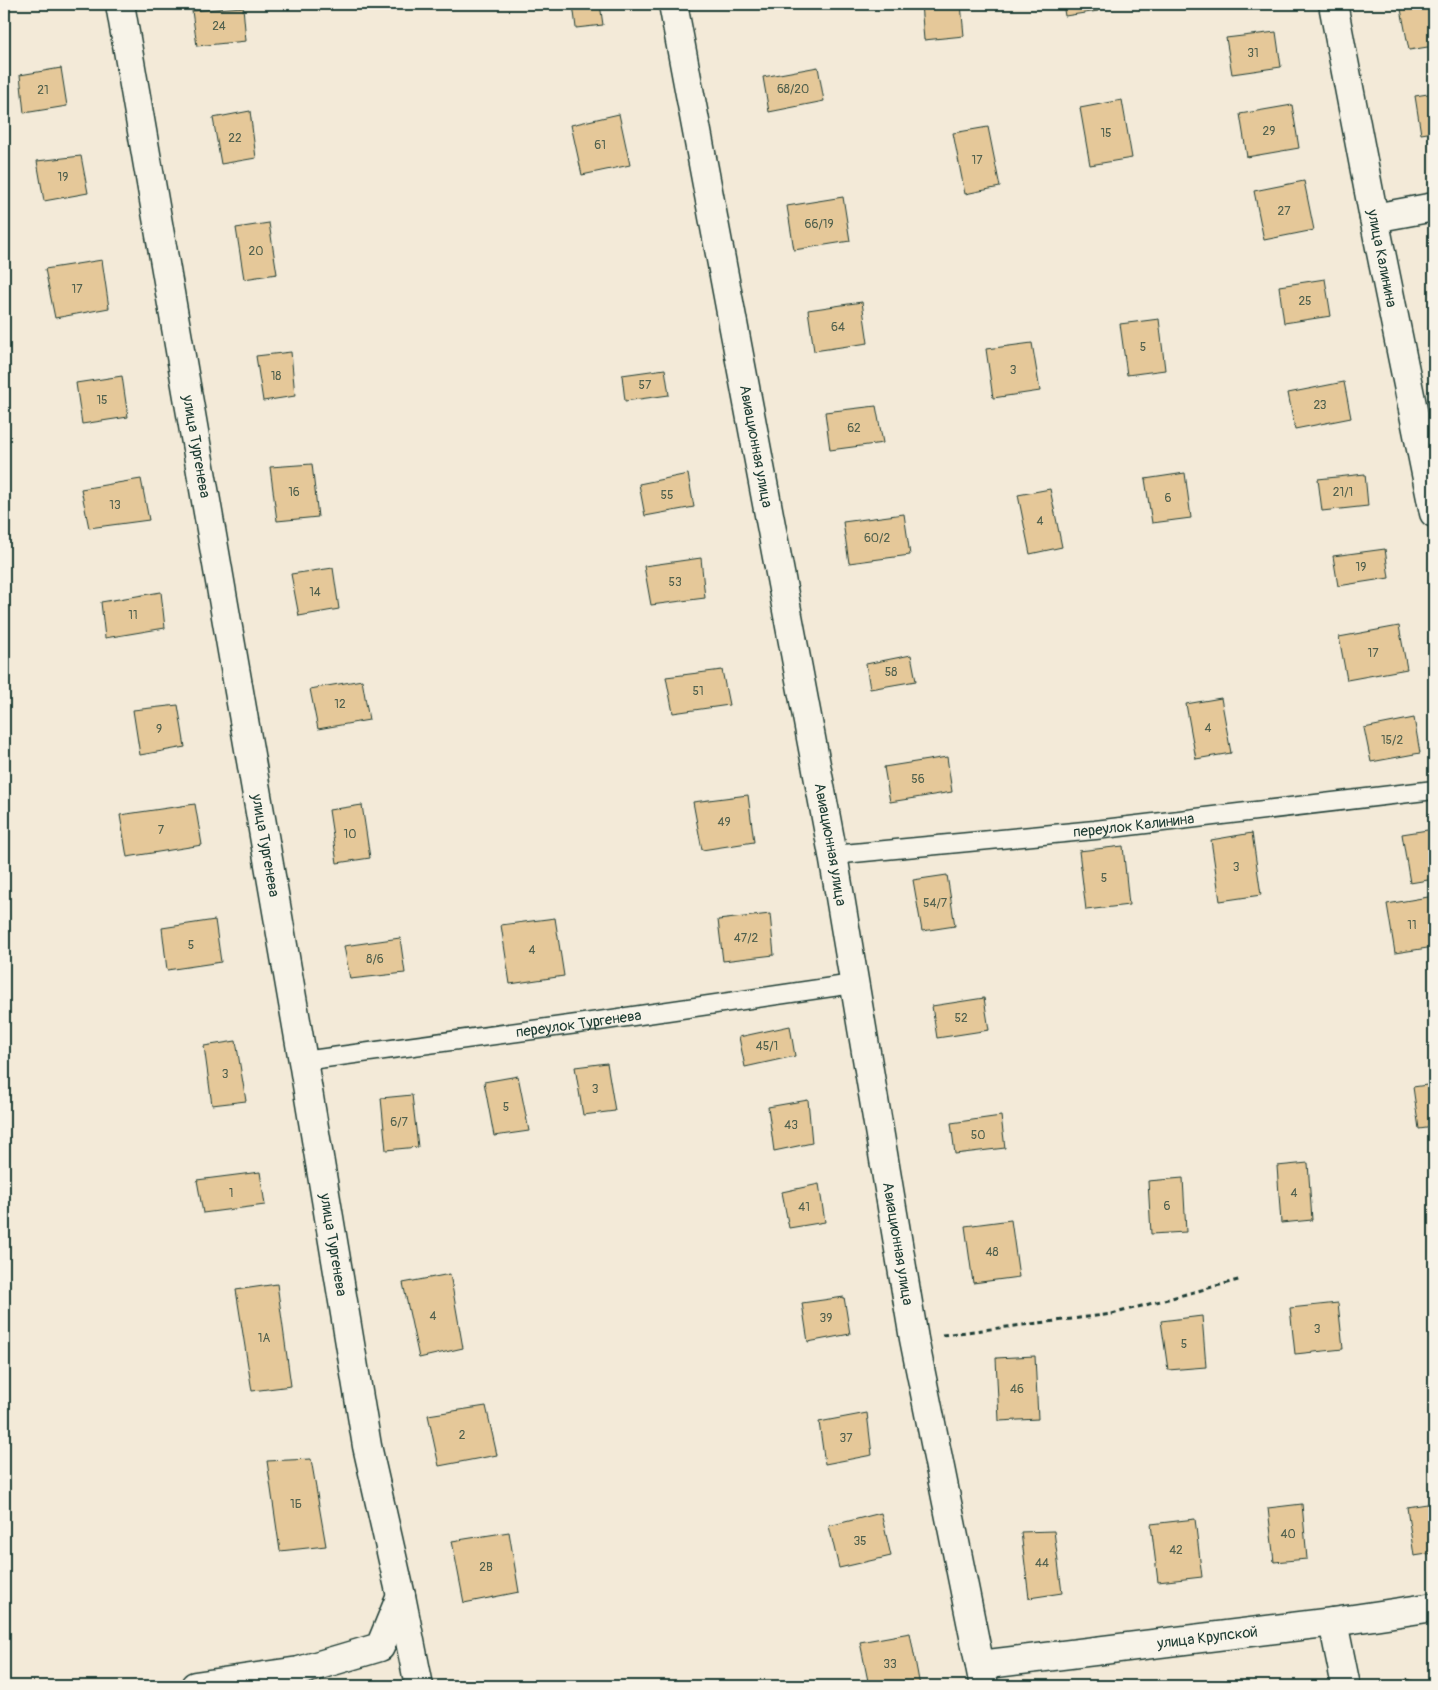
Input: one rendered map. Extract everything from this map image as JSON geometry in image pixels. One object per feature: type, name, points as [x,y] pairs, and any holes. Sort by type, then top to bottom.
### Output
[{"type":"street","name":"улица Тургенева","points":[[120,4],[303,1061],[367,1446],[402,1596],[419,1686]]},
{"type":"street","name":"Авиационная улица","points":[[673,4],[833,855],[914,1339],[982,1676]]},
{"type":"street","name":"улица Калинина","points":[[1333,4],[1434,513]]},
{"type":"street","points":[[1374,218],[1434,207]]},
{"type":"street","points":[[195,1686],[299,1671],[380,1647],[402,1596]]},
{"type":"street","name":"улица Крупской","points":[[982,1676],[1434,1607]]},
{"type":"street","points":[[1332,1622],[1346,1686]]},
{"type":"lane","name":"переулок Калинина","points":[[833,855],[1095,830],[1434,790]]},
{"type":"lane","name":"переулок Тургенева","points":[[303,1061],[599,1022],[854,984]]},
{"type":"path","points":[[914,1339],[1112,1314],[1242,1279]]},
{"type":"building","points":[[573,4],[600,4],[603,25],[576,28]]},
{"type":"building","points":[[921,4],[961,4],[964,36],[924,40]]},
{"type":"building","points":[[1063,4],[1097,4],[1098,11],[1065,16]]},
{"type":"building","points":[[1400,4],[1434,4],[1434,46],[1409,50]]},
{"type":"building","points":[[243,7],[246,41],[197,46],[192,11]]},
{"type":"building","points":[[1276,32],[1281,67],[1232,74],[1226,38]]},
{"type":"building","points":[[818,67],[824,101],[769,112],[763,77]]},
{"type":"building","points":[[61,68],[67,106],[24,113],[20,75]]},
{"type":"building","points":[[1434,93],[1434,132],[1421,134],[1415,96]]},
{"type":"building","points":[[1122,100],[1132,158],[1090,165],[1080,108]]},
{"type":"building","points":[[1292,105],[1299,148],[1247,157],[1240,114]]},
{"type":"building","points":[[250,111],[256,158],[221,164],[213,118]]},
{"type":"building","points":[[619,114],[630,165],[582,175],[571,125]]},
{"type":"building","points":[[988,127],[1000,187],[965,194],[953,133]]},
{"type":"building","points":[[81,156],[88,193],[44,201],[37,161]]},
{"type":"building","points":[[1304,181],[1314,230],[1264,240],[1254,191]]},
{"type":"building","points":[[843,197],[850,241],[794,250],[787,206]]},
{"type":"building","points":[[269,223],[277,274],[244,279],[236,228]]},
{"type":"building","points":[[102,260],[109,308],[55,318],[45,269]]},
{"type":"building","points":[[1325,279],[1331,316],[1284,323],[1279,286]]},
{"type":"building","points":[[862,302],[868,343],[814,351],[808,310]]},
{"type":"building","points":[[1159,319],[1165,370],[1127,375],[1120,324]]},
{"type":"building","points":[[1032,343],[1040,391],[993,398],[986,349]]},
{"type":"building","points":[[291,352],[295,396],[263,401],[256,356]]},
{"type":"building","points":[[665,369],[669,395],[625,401],[622,375]]},
{"type":"building","points":[[122,376],[128,417],[82,424],[76,383]]},
{"type":"building","points":[[1344,382],[1351,418],[1295,429],[1288,393]]},
{"type":"building","points":[[876,406],[883,443],[830,450],[825,412]]},
{"type":"building","points":[[312,464],[318,517],[277,521],[270,467]]},
{"type":"building","points":[[1185,473],[1191,518],[1152,523],[1145,479]]},
{"type":"building","points":[[688,474],[694,507],[645,516],[639,484]]},
{"type":"building","points":[[1365,474],[1368,506],[1322,511],[1318,479]]},
{"type":"building","points":[[141,479],[149,520],[89,528],[81,489]]},
{"type":"building","points":[[1050,489],[1062,547],[1030,554],[1018,495]]},
{"type":"building","points":[[904,514],[910,555],[849,563],[843,522]]},
{"type":"building","points":[[1385,549],[1389,578],[1338,586],[1333,556]]},
{"type":"building","points":[[701,558],[705,598],[651,605],[644,566]]},
{"type":"building","points":[[333,568],[339,609],[299,616],[291,574]]},
{"type":"building","points":[[161,592],[165,628],[105,638],[101,602]]},
{"type":"building","points":[[1399,626],[1407,669],[1347,680],[1339,637]]},
{"type":"building","points":[[911,655],[916,681],[870,689],[866,664]]},
{"type":"building","points":[[722,670],[729,705],[673,713],[666,677]]},
{"type":"building","points":[[362,680],[369,720],[318,729],[310,689]]},
{"type":"building","points":[[1221,698],[1231,753],[1196,759],[1186,704]]},
{"type":"building","points":[[178,705],[185,747],[140,755],[133,710]]},
{"type":"building","points":[[1414,718],[1420,753],[1371,762],[1364,728]]},
{"type":"building","points":[[947,757],[952,792],[890,802],[884,767]]},
{"type":"building","points":[[748,795],[754,842],[702,850],[693,802]]},
{"type":"building","points":[[195,804],[202,845],[127,857],[120,815]]},
{"type":"building","points":[[362,805],[370,858],[337,863],[329,810]]},
{"type":"building","points":[[1434,829],[1434,879],[1410,883],[1402,834]]},
{"type":"building","points":[[1252,833],[1261,895],[1220,901],[1211,840]]},
{"type":"building","points":[[1123,846],[1129,905],[1086,910],[1079,851]]},
{"type":"building","points":[[947,875],[955,926],[922,931],[913,880]]},
{"type":"building","points":[[1434,896],[1434,947],[1395,953],[1387,904]]},
{"type":"building","points":[[770,914],[774,955],[723,961],[718,920]]},
{"type":"building","points":[[555,918],[564,976],[510,984],[501,925]]},
{"type":"building","points":[[215,920],[221,962],[167,970],[162,928]]},
{"type":"building","points":[[400,938],[405,973],[350,979],[344,946]]},
{"type":"building","points":[[984,998],[989,1030],[937,1038],[932,1006]]},
{"type":"building","points":[[790,1026],[795,1056],[745,1067],[739,1037]]},
{"type":"building","points":[[236,1041],[246,1101],[212,1105],[204,1046]]},
{"type":"building","points":[[607,1063],[615,1111],[583,1115],[575,1067]]},
{"type":"building","points":[[518,1076],[529,1131],[494,1136],[484,1082]]},
{"type":"building","points":[[1434,1084],[1434,1127],[1419,1129],[1413,1087]]},
{"type":"building","points":[[412,1095],[418,1147],[386,1150],[381,1098]]},
{"type":"building","points":[[808,1100],[812,1143],[774,1151],[768,1107]]},
{"type":"building","points":[[1001,1116],[1005,1148],[955,1154],[951,1123]]},
{"type":"building","points":[[1308,1163],[1312,1220],[1281,1223],[1277,1166]]},
{"type":"building","points":[[260,1172],[265,1205],[203,1213],[197,1180]]},
{"type":"building","points":[[1183,1178],[1186,1232],[1151,1234],[1148,1181]]},
{"type":"building","points":[[819,1184],[825,1222],[789,1228],[782,1192]]},
{"type":"building","points":[[1011,1220],[1019,1277],[973,1283],[965,1226]]},
{"type":"building","points":[[450,1274],[463,1348],[419,1358],[403,1283]]},
{"type":"building","points":[[277,1284],[291,1386],[252,1391],[236,1290]]},
{"type":"building","points":[[844,1297],[850,1334],[808,1342],[802,1303]]},
{"type":"building","points":[[1338,1303],[1343,1349],[1295,1354],[1290,1308]]},
{"type":"building","points":[[1202,1316],[1206,1367],[1168,1370],[1161,1321]]},
{"type":"building","points":[[1035,1356],[1038,1419],[999,1421],[996,1358]]},
{"type":"building","points":[[486,1406],[497,1455],[439,1466],[428,1415]]},
{"type":"building","points":[[867,1413],[872,1455],[825,1464],[819,1422]]},
{"type":"building","points":[[311,1459],[326,1546],[280,1551],[267,1461]]},
{"type":"building","points":[[1434,1503],[1434,1553],[1414,1556],[1407,1507]]},
{"type":"building","points":[[1302,1504],[1307,1559],[1274,1562],[1268,1508]]},
{"type":"building","points":[[881,1513],[891,1556],[839,1568],[829,1526]]},
{"type":"building","points":[[1195,1519],[1202,1577],[1158,1582],[1151,1524]]},
{"type":"building","points":[[1054,1531],[1062,1593],[1029,1598],[1021,1532]]},
{"type":"building","points":[[509,1532],[519,1592],[464,1603],[452,1541]]},
{"type":"building","points":[[910,1633],[920,1686],[869,1686],[860,1642]]},
{"type":"building","points":[[1406,1679],[1428,1686],[1404,1686]]}]
